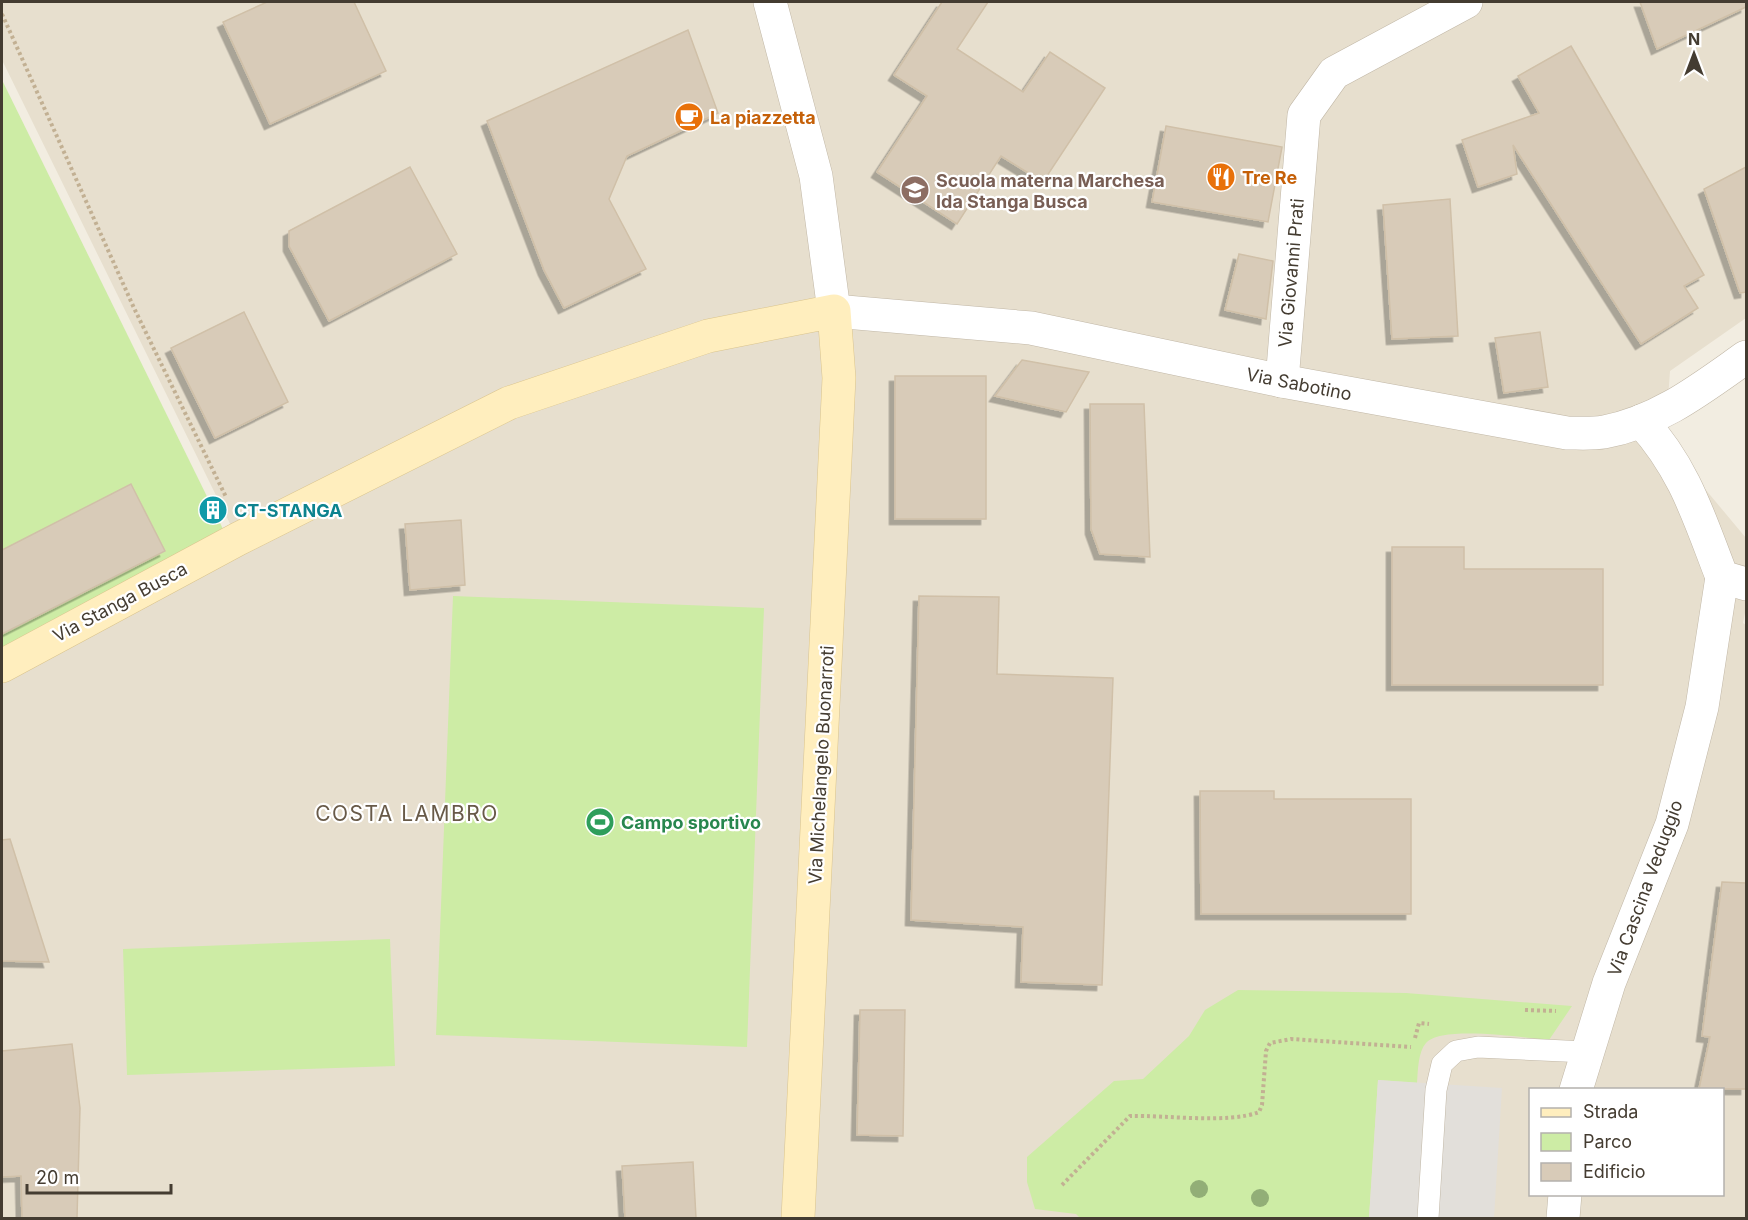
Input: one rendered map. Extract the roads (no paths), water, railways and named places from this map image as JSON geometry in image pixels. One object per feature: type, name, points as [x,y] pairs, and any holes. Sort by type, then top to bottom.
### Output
[{"type":"street","points":[[770,2],[816,176],[834,311]]},
{"type":"street","name":"Via Giovanni Prati","points":[[1281,381],[1304,115],[1334,73],[1466,2]]},
{"type":"street","name":"Via Sabotino","points":[[834,311],[1031,328],[1281,381],[1567,434],[1604,432],[1641,422],[1677,405],[1746,357]]},
{"type":"street","name":"Via Stanga Busca","points":[[2,666],[241,537],[509,403],[708,336],[834,311]]},
{"type":"street","name":"Via Michelangelo Buonarroti","points":[[798,1218],[838,390],[834,311]]},
{"type":"street","points":[[1641,422],[1666,450],[1684,480],[1734,581]]},
{"type":"street","name":"Via Cascina Veduggio","points":[[1576,1088],[1599,1015],[1672,824],[1734,581]]},
{"type":"street","points":[[1563,1218],[1565,1196]]},
{"type":"lane","points":[[1428,1218],[1436,1090],[1442,1064],[1456,1051],[1478,1047],[1586,1052]]},
{"type":"place","name":"La piazzetta","points":[[689,117]]},
{"type":"place","name":"Tre Re","points":[[1221,177]]},
{"type":"place","name":"Scuola materna Marchesa Ida Stanga Busca","points":[[915,190]]},
{"type":"place","name":"CT-STANGA","points":[[213,510]]},
{"type":"place","name":"Campo sportivo","points":[[600,822]]},
{"type":"district","name":"COSTA LAMBRO","points":[[407,813]]}]
